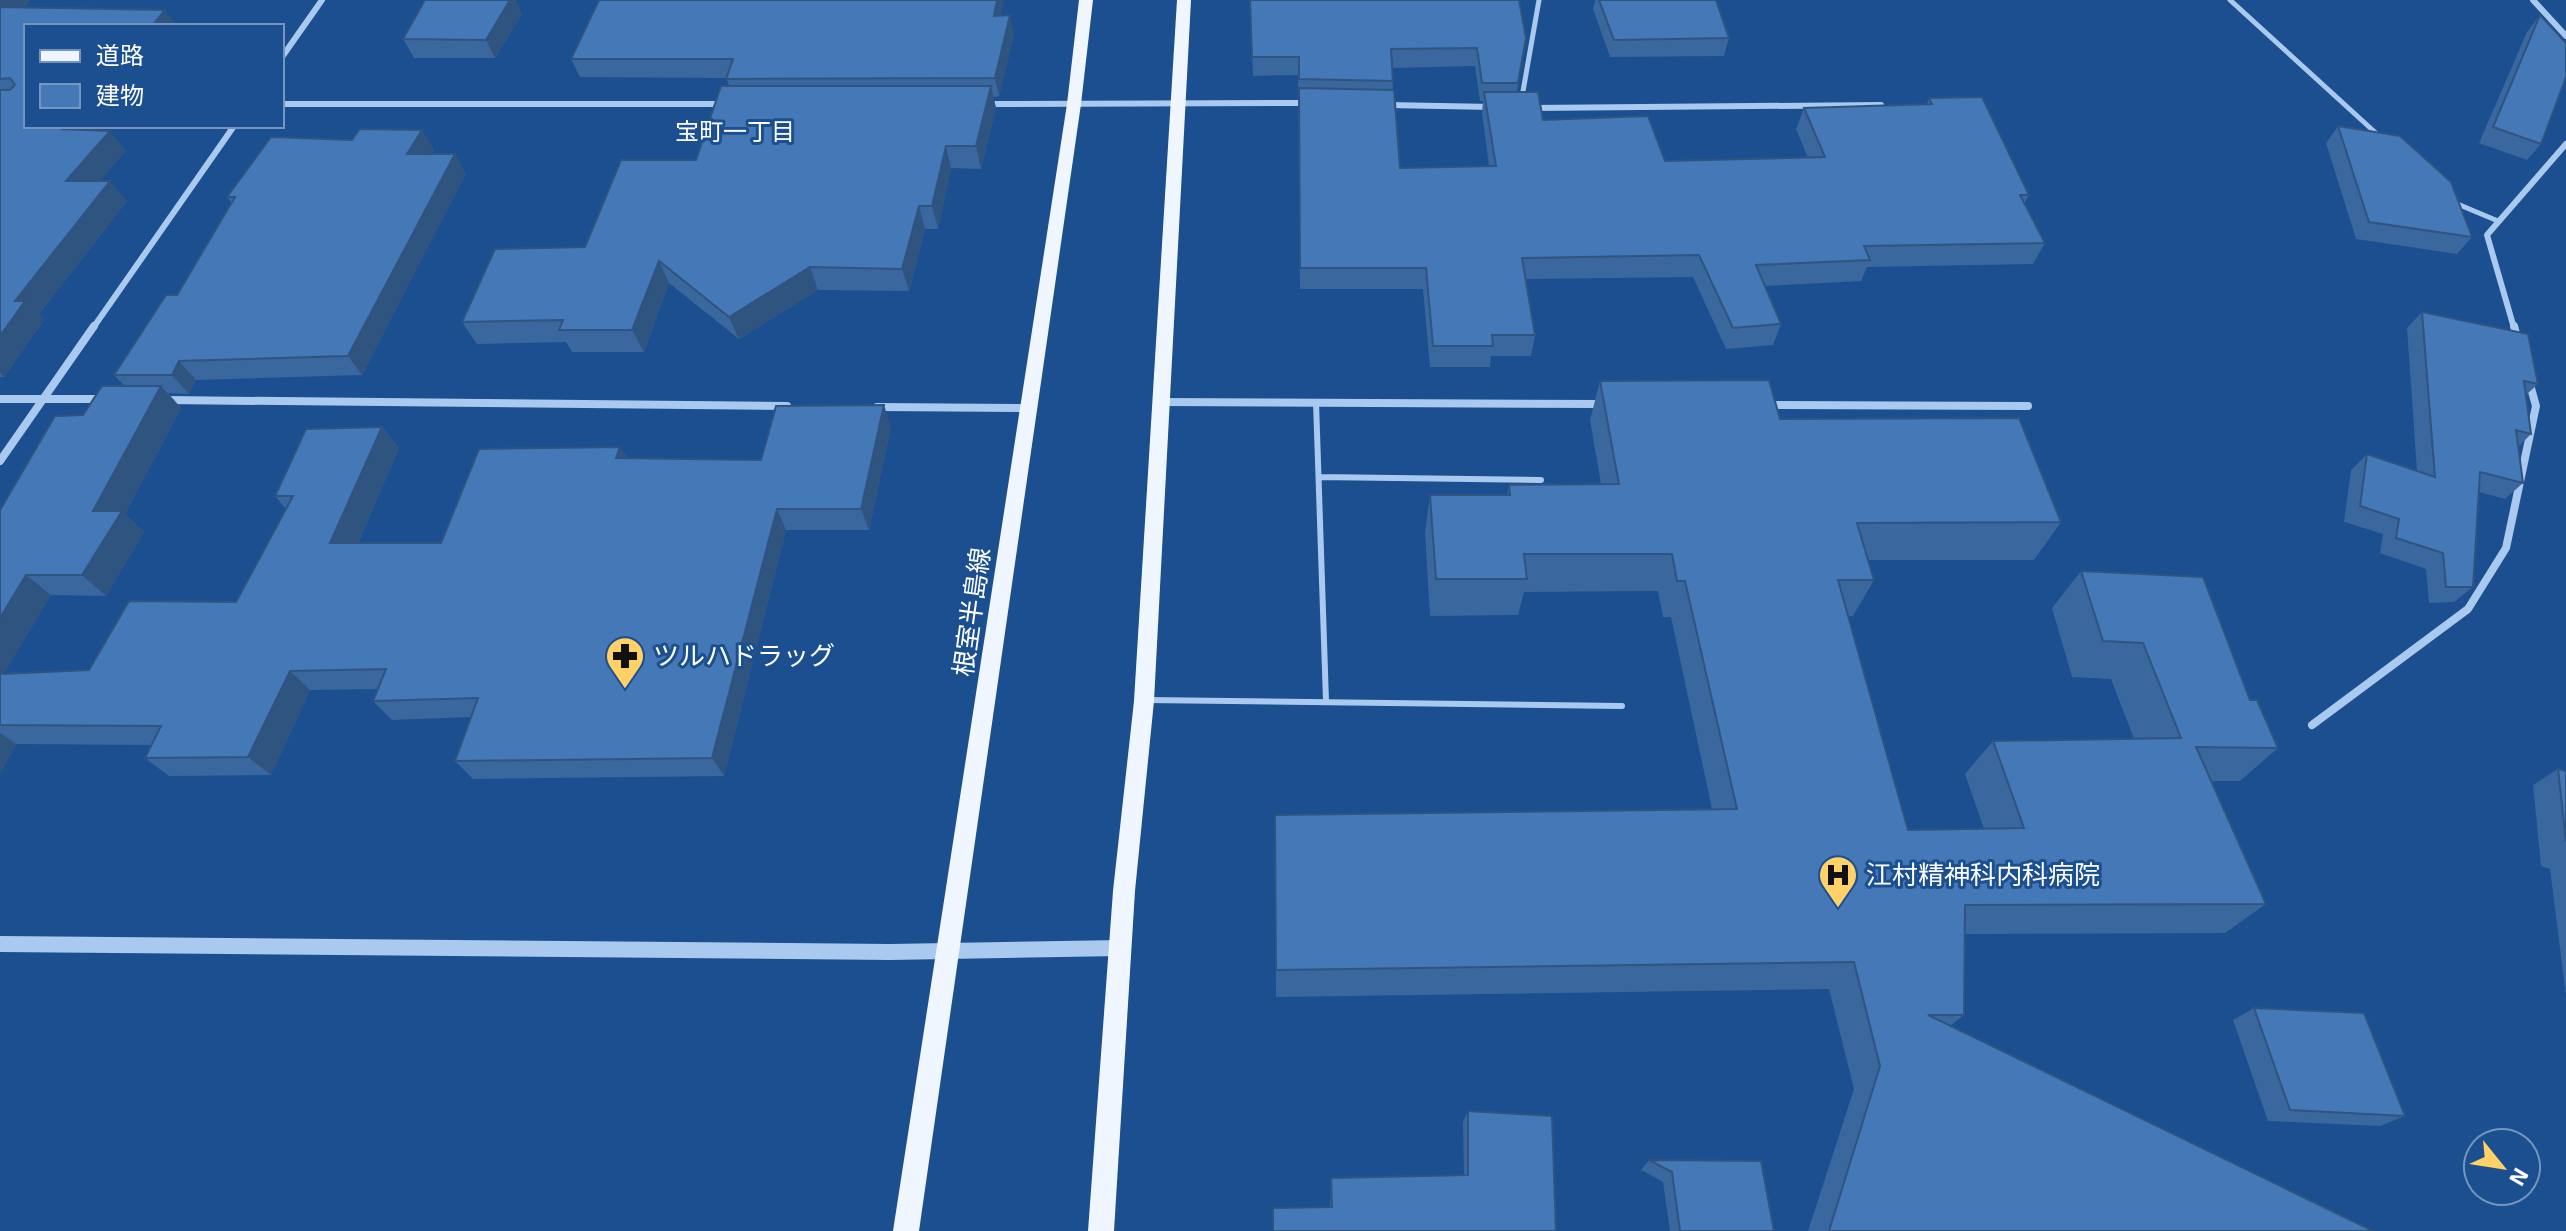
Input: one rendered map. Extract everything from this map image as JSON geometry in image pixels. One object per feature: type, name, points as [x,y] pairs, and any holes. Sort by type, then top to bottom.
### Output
[{"type":"main road","name":"根室半島線","points":[[906,1231],[1074,104],[1086,0]]},
{"type":"main road","points":[[1101,1231],[1121,948],[1144,701],[1184,0]]},
{"type":"street","points":[[284,54],[322,0]]},
{"type":"street","points":[[2533,0],[2566,36]]},
{"type":"street","points":[[284,104],[730,104]]},
{"type":"street","points":[[970,104],[1314,104]]},
{"type":"street","points":[[1377,105],[1504,108]]},
{"type":"street","points":[[1520,108],[1881,105]]},
{"type":"street","points":[[0,461],[233,128]]},
{"type":"street","points":[[2520,349],[2487,235],[2566,144]]},
{"type":"street","points":[[2312,725],[2468,609],[2506,548],[2536,406],[2528,377]]},
{"type":"street","points":[[0,399],[108,399]]},
{"type":"street","points":[[155,399],[790,406]]},
{"type":"street","points":[[1162,402],[1614,404]]},
{"type":"street","points":[[1757,405],[2028,406]]},
{"type":"street","points":[[870,407],[1029,408]]},
{"type":"street","points":[[0,944],[947,951],[1121,948]]},
{"type":"lane","points":[[1520,108],[1539,0]]},
{"type":"lane","points":[[2230,0],[2387,144]]},
{"type":"lane","points":[[2444,198],[2498,221]]},
{"type":"lane","points":[[1316,402],[1326,701]]},
{"type":"lane","points":[[1319,477],[1541,480]]},
{"type":"lane","points":[[1144,701],[1622,706]]},
{"type":"building","points":[[425,0],[510,0],[486,40],[403,39]]},
{"type":"building","points":[[599,0],[997,0],[994,16],[1010,15],[995,78],[726,79],[733,59],[571,59]]},
{"type":"building","points":[[1250,0],[1519,0],[1526,38],[1518,83],[1482,83],[1477,48],[1391,49],[1393,81],[1299,79],[1299,57],[1252,57]]},
{"type":"building","points":[[1599,0],[1716,0],[1729,38],[1614,40]]},
{"type":"building","points":[[0,7],[165,10],[154,24],[24,24],[24,128],[110,131],[66,181],[110,181],[15,301],[25,301],[0,336],[0,90],[10,90],[15,85],[10,78],[0,79]]},
{"type":"building","points":[[2540,15],[2566,43],[2566,77],[2541,144],[2493,127]]},
{"type":"building","points":[[721,86],[991,86],[976,146],[946,146],[932,206],[919,206],[902,269],[810,267],[729,317],[659,261],[632,330],[559,330],[563,320],[462,322],[495,249],[585,247],[621,160],[696,160]]},
{"type":"building","points":[[1299,88],[1394,90],[1400,168],[1496,166],[1484,92],[1538,92],[1543,120],[1648,116],[1665,161],[1825,157],[1804,108],[1932,104],[1929,98],[1982,97],[2029,195],[2020,195],[2045,243],[1864,246],[1870,260],[1756,265],[1781,324],[1733,328],[1699,255],[1522,258],[1535,335],[1492,335],[1493,346],[1433,346],[1426,268],[1300,268]]},
{"type":"building","points":[[2338,126],[2400,136],[2451,182],[2472,237],[2369,222]]},
{"type":"building","points":[[360,129],[422,130],[407,154],[455,154],[348,356],[179,361],[172,375],[114,375],[166,295],[177,295],[235,197],[227,197],[271,137],[352,140]]},
{"type":"building","points":[[2422,312],[2528,334],[2538,384],[2524,381],[2531,434],[2516,430],[2523,483],[2480,472],[2473,587],[2446,587],[2443,553],[2396,538],[2399,519],[2360,506],[2367,454],[2435,477]]},
{"type":"building","points":[[1769,380],[1780,419],[2019,418],[2061,522],[1857,523],[1874,580],[1838,580],[1908,830],[2024,828],[1993,741],[2181,738],[2143,643],[2103,641],[2081,571],[2203,577],[2250,700],[2257,700],[2278,748],[2196,747],[2266,904],[1965,905],[1964,1015],[1928,1015],[2373,1231],[1829,1231],[1880,1066],[1854,962],[1276,970],[1275,815],[1737,809],[1685,581],[1677,581],[1672,554],[1524,554],[1527,579],[1436,579],[1430,495],[1510,495],[1509,485],[1619,484],[1600,381]]},
{"type":"building","points":[[102,386],[161,386],[93,511],[122,511],[82,575],[26,575],[0,618],[0,510],[55,416],[83,415]]},
{"type":"building","points":[[884,405],[861,509],[777,509],[712,758],[455,761],[478,698],[373,701],[386,669],[290,671],[248,757],[145,758],[161,726],[0,725],[0,674],[89,670],[129,601],[236,602],[293,496],[275,496],[306,429],[382,427],[330,543],[441,543],[479,449],[620,447],[616,458],[761,460],[776,406]]},
{"type":"building","points":[[2558,769],[2566,771],[2566,842]]},
{"type":"building","points":[[2254,1008],[2364,1013],[2405,1116],[2290,1110]]},
{"type":"building","points":[[1468,1111],[1552,1116],[1556,1231],[1273,1231],[1273,1208],[1332,1207],[1331,1178],[1468,1175]]},
{"type":"building","points":[[1649,1160],[1761,1161],[1774,1231],[1680,1231],[1672,1172]]},
{"type":"place","name":"ツルハドラッグ","points":[[625,690]]},
{"type":"place","name":"江村精神科内科病院","points":[[1838,909]]},
{"type":"district","name":"宝町一丁目","points":[[735,132]]}]
